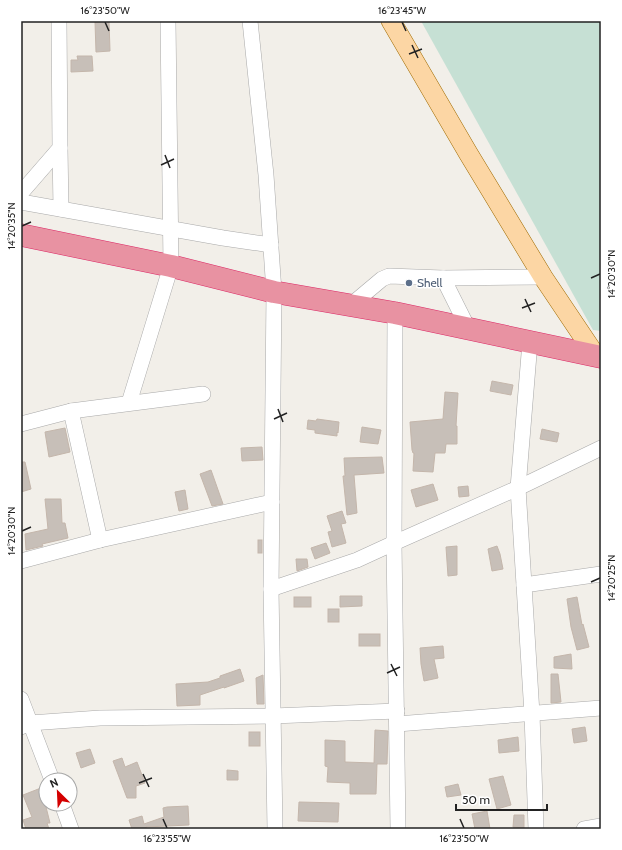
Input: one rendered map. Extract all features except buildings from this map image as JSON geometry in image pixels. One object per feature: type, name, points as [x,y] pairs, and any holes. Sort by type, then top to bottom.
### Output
[{"type":"highway","points":[[21,235],[171,266],[274,292],[395,313],[468,328],[599,359]]},
{"type":"main road","points":[[391,21],[543,277],[599,359]]},
{"type":"street","points":[[59,21],[61,209]]},
{"type":"street","points":[[128,403],[171,266],[168,21]]},
{"type":"street","points":[[250,21],[266,175],[274,292],[271,589],[275,829]]},
{"type":"street","points":[[21,193],[60,148]]},
{"type":"street","points":[[21,202],[271,245]]},
{"type":"street","points":[[351,305],[382,279],[389,276],[443,278],[543,277]]},
{"type":"street","points":[[443,278],[468,328]]},
{"type":"street","points":[[395,313],[394,543],[398,829]]},
{"type":"street","points":[[530,342],[518,488],[532,714],[536,829]]},
{"type":"street","points":[[21,424],[71,411],[202,394]]},
{"type":"street","points":[[71,411],[100,540]]},
{"type":"street","points":[[271,589],[358,560],[518,488],[601,448]]},
{"type":"street","points":[[21,561],[100,540],[272,502]]},
{"type":"street","points":[[524,585],[601,574]]},
{"type":"street","points":[[21,699],[26,725],[48,772]]},
{"type":"street","points":[[26,725],[100,718],[273,716],[397,718],[532,714],[601,708]]},
{"type":"street","points":[[65,812],[71,829]]},
{"type":"street","points":[[584,829],[601,826]]},
{"type":"green space","points":[[421,21],[601,21],[601,331],[593,330]]},
{"type":"place","name":"Shell","points":[[409,283]]}]
